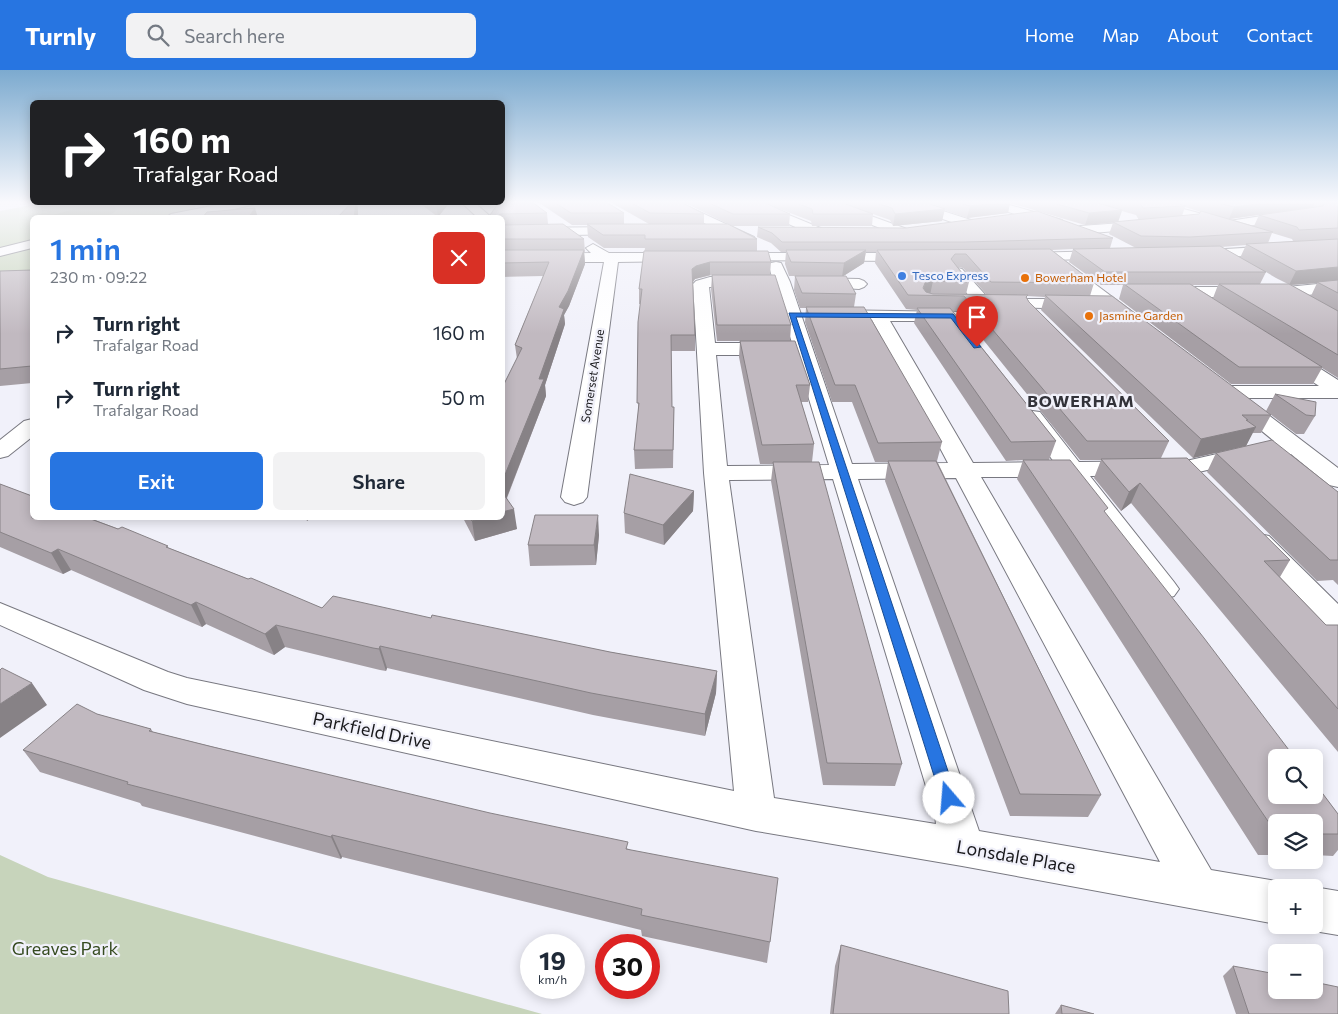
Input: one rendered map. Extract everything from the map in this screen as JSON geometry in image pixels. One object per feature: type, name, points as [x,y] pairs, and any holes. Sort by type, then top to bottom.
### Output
[{"type":"street","points":[[0,252],[24,246]]},
{"type":"street","points":[[590,246],[606,257]]},
{"type":"street","points":[[761,246],[773,254],[779,263],[792,315],[955,816],[962,847]]},
{"type":"street","points":[[756,814],[716,473],[708,349],[701,284],[779,263],[803,246]]},
{"type":"street","points":[[1292,246],[1298,248]]},
{"type":"street","points":[[1177,255],[1337,246]]},
{"type":"street","points":[[1219,254],[1244,268]]},
{"type":"street","points":[[1012,257],[1121,255]]},
{"type":"street","points":[[1050,256],[1096,292],[1119,303],[1144,329]]},
{"type":"street","name":"Somerset Avenue","points":[[574,497],[611,261],[606,257]]},
{"type":"street","points":[[505,258],[698,257]]},
{"type":"street","points":[[718,257],[779,263],[924,258]]},
{"type":"street","points":[[779,263],[859,284]]},
{"type":"street","points":[[957,272],[983,302]]},
{"type":"street","points":[[1261,278],[1312,306]]},
{"type":"street","points":[[1151,292],[1287,292],[1338,287]]},
{"type":"street","points":[[1188,292],[1213,308]]},
{"type":"street","points":[[921,302],[960,313],[983,302],[1119,303]]},
{"type":"street","points":[[792,315],[878,315],[960,313],[969,311],[1039,319],[1119,303]]},
{"type":"street","points":[[878,315],[1198,890]]},
{"type":"street","points":[[1271,346],[1338,390]]},
{"type":"street","points":[[708,349],[803,349]]},
{"type":"street","points":[[1338,390],[1218,386],[1338,480]]},
{"type":"street","points":[[1019,401],[1180,610]]},
{"type":"street","points":[[0,451],[30,428]]},
{"type":"street","points":[[1165,447],[1207,489]]},
{"type":"street","points":[[716,473],[1186,468],[1271,448],[1338,461]]},
{"type":"street","points":[[1241,524],[1338,622]]},
{"type":"street","name":"Parkfield Drive","points":[[0,613],[156,681],[187,692],[756,814]]},
{"type":"street","name":"Lonsdale Place","points":[[756,814],[962,847],[1268,902]]},
{"type":"street","points":[[1323,910],[1338,913]]},
{"type":"green space","points":[[0,246],[18,246],[0,250]]},
{"type":"green space","points":[[30,248],[30,270],[0,271],[0,256]]},
{"type":"green space","name":"Greaves Park","points":[[0,855],[48,877],[542,1014],[0,1014]]},
{"type":"building","points":[[1220,246],[1266,272],[1105,272],[1073,249]]},
{"type":"building","points":[[1250,246],[1338,246],[1338,267],[1296,271]]},
{"type":"building","points":[[1050,249],[1094,283],[991,282],[966,254],[955,254],[951,259],[969,282],[933,281],[925,283],[923,288],[926,292],[933,294],[1028,295],[1026,297],[1029,302],[1169,441],[1087,441],[964,296],[908,295],[877,250]]},
{"type":"building","points":[[505,250],[584,250],[568,291],[559,307],[564,309],[539,379],[544,379],[505,475],[505,382],[522,348],[515,345],[549,262],[505,263]]},
{"type":"building","points":[[786,250],[866,250],[844,263],[791,262]]},
{"type":"building","points":[[644,251],[768,251],[771,262],[710,262],[692,269],[695,335],[671,335],[672,407],[674,407],[673,450],[634,450],[639,403],[637,403],[638,322],[642,289],[639,289]]},
{"type":"building","points":[[30,270],[30,366],[0,369],[0,271]]},
{"type":"building","points":[[712,275],[775,275],[791,325],[717,325]]},
{"type":"building","points":[[795,276],[846,276],[856,294],[802,293]]},
{"type":"building","points":[[1338,280],[1338,293],[1317,282]]},
{"type":"building","points":[[1124,284],[1190,284],[1322,367],[1239,367]]},
{"type":"building","points":[[1219,284],[1289,284],[1338,311],[1338,355]]},
{"type":"building","points":[[1045,295],[1112,296],[1271,415],[1242,415],[1256,427],[1201,439]]},
{"type":"building","points":[[806,307],[864,307],[942,442],[878,443],[855,385],[835,385]]},
{"type":"building","points":[[917,308],[950,308],[1056,441],[1011,442]]},
{"type":"building","points":[[740,341],[795,341],[810,385],[796,385],[814,444],[762,445]]},
{"type":"building","points":[[1275,394],[1316,402],[1315,416],[1306,415]]},
{"type":"building","points":[[1272,440],[1338,492],[1338,560],[1330,560],[1216,453]]},
{"type":"building","points":[[1187,458],[1290,560],[1264,561],[1326,625],[1338,625],[1338,709],[1140,483],[1129,492],[1101,459]]},
{"type":"building","points":[[1023,460],[1070,460],[1108,508],[1104,511],[1288,749],[1268,749],[1268,804],[1323,804],[1323,794],[1338,814],[1338,834],[1323,834],[1323,814],[1268,814],[1268,821]]},
{"type":"building","points":[[888,461],[936,461],[1101,795],[1020,794]]},
{"type":"building","points":[[773,462],[819,462],[902,764],[827,763]]},
{"type":"building","points":[[630,474],[694,491],[663,525],[624,513]]},
{"type":"building","points":[[0,484],[30,495],[30,520],[93,520],[118,529],[122,527],[168,546],[166,547],[248,579],[251,578],[322,608],[333,596],[431,618],[432,615],[610,652],[717,671],[705,714],[591,693],[380,646],[379,649],[373,648],[276,625],[265,634],[196,602],[191,605],[58,549],[51,553],[0,532]]},
{"type":"building","points":[[505,496],[514,509],[505,511]]},
{"type":"building","points":[[535,515],[598,515],[594,545],[528,545]]},
{"type":"building","points":[[2,668],[32,683],[0,704],[0,670]]},
{"type":"building","points":[[77,704],[97,714],[151,729],[149,731],[213,747],[490,813],[628,842],[626,849],[778,878],[770,942],[641,915],[642,909],[332,835],[331,837],[127,784],[128,782],[23,750]]},
{"type":"building","points":[[841,945],[1008,991],[1009,1014],[833,1014]]},
{"type":"building","points":[[1233,966],[1268,973],[1268,999],[1323,999],[1323,984],[1338,987],[1338,1014],[1249,1014]]},
{"type":"building","points":[[1061,1005],[1094,1014],[1062,1014]]},
{"type":"place","name":"Tesco Express","points":[[902,276]]},
{"type":"place","name":"Bowerham Hotel","points":[[1025,278]]},
{"type":"place","name":"Jasmine Garden","points":[[1089,316]]},
{"type":"district","name":"BOWERHAM","points":[[1081,401]]},
{"type":"route","points":[[949,798],[792,315],[953,316],[977,347]]}]
